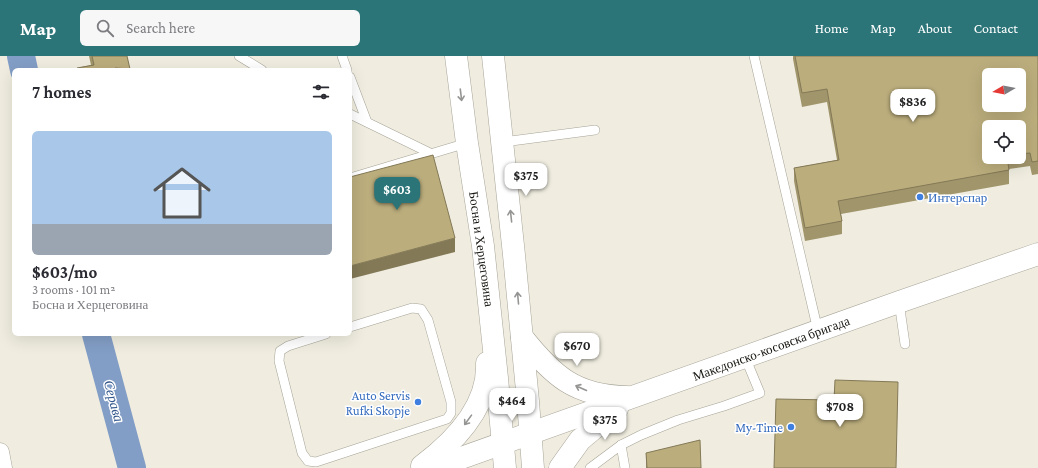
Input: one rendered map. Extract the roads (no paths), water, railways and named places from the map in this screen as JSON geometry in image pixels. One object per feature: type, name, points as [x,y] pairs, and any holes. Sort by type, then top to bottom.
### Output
[{"type":"street","name":"Босна и Херцеговина","points":[[456,56],[466,143],[483,246],[490,302],[504,443],[505,468]]},
{"type":"street","points":[[493,56],[522,337],[533,468]]},
{"type":"street","name":"Македонско-косовска бригада","points":[[433,468],[1038,254]]},
{"type":"street","points":[[419,468],[440,452],[456,437],[473,413],[483,392],[488,366],[486,334],[490,302]]},
{"type":"street","points":[[522,337],[540,360],[561,378],[583,390],[608,397],[633,397]]},
{"type":"street","points":[[560,468],[580,440],[600,422],[633,397]]},
{"type":"street","points":[[0,452],[3,468]]},
{"type":"lane","points":[[239,56],[259,68]]},
{"type":"lane","points":[[342,56],[346,68]]},
{"type":"lane","points":[[754,56],[818,331]]},
{"type":"lane","points":[[352,82],[367,122]]},
{"type":"lane","points":[[352,115],[430,153]]},
{"type":"lane","points":[[503,142],[595,130]]},
{"type":"lane","points":[[352,177],[466,143]]},
{"type":"lane","points":[[899,302],[905,344]]},
{"type":"lane","points":[[320,336],[288,346],[280,351],[279,361],[305,465],[446,419],[451,413],[451,402],[428,320],[421,310],[412,308],[352,326]]},
{"type":"lane","points":[[590,468],[621,445],[678,420],[760,393],[745,357]]},
{"type":"lane","points":[[621,445],[625,468]]},
{"type":"waterway","name":"Серава","points":[[21,56],[24,68]]},
{"type":"waterway","name":"Серава","points":[[97,336],[132,468]]},
{"type":"place","name":"Интерспар","points":[[920,197]]},
{"type":"place","name":"Auto Servis Rufki Skopje","points":[[418,402]]},
{"type":"place","name":"My-Time","points":[[791,427]]}]
